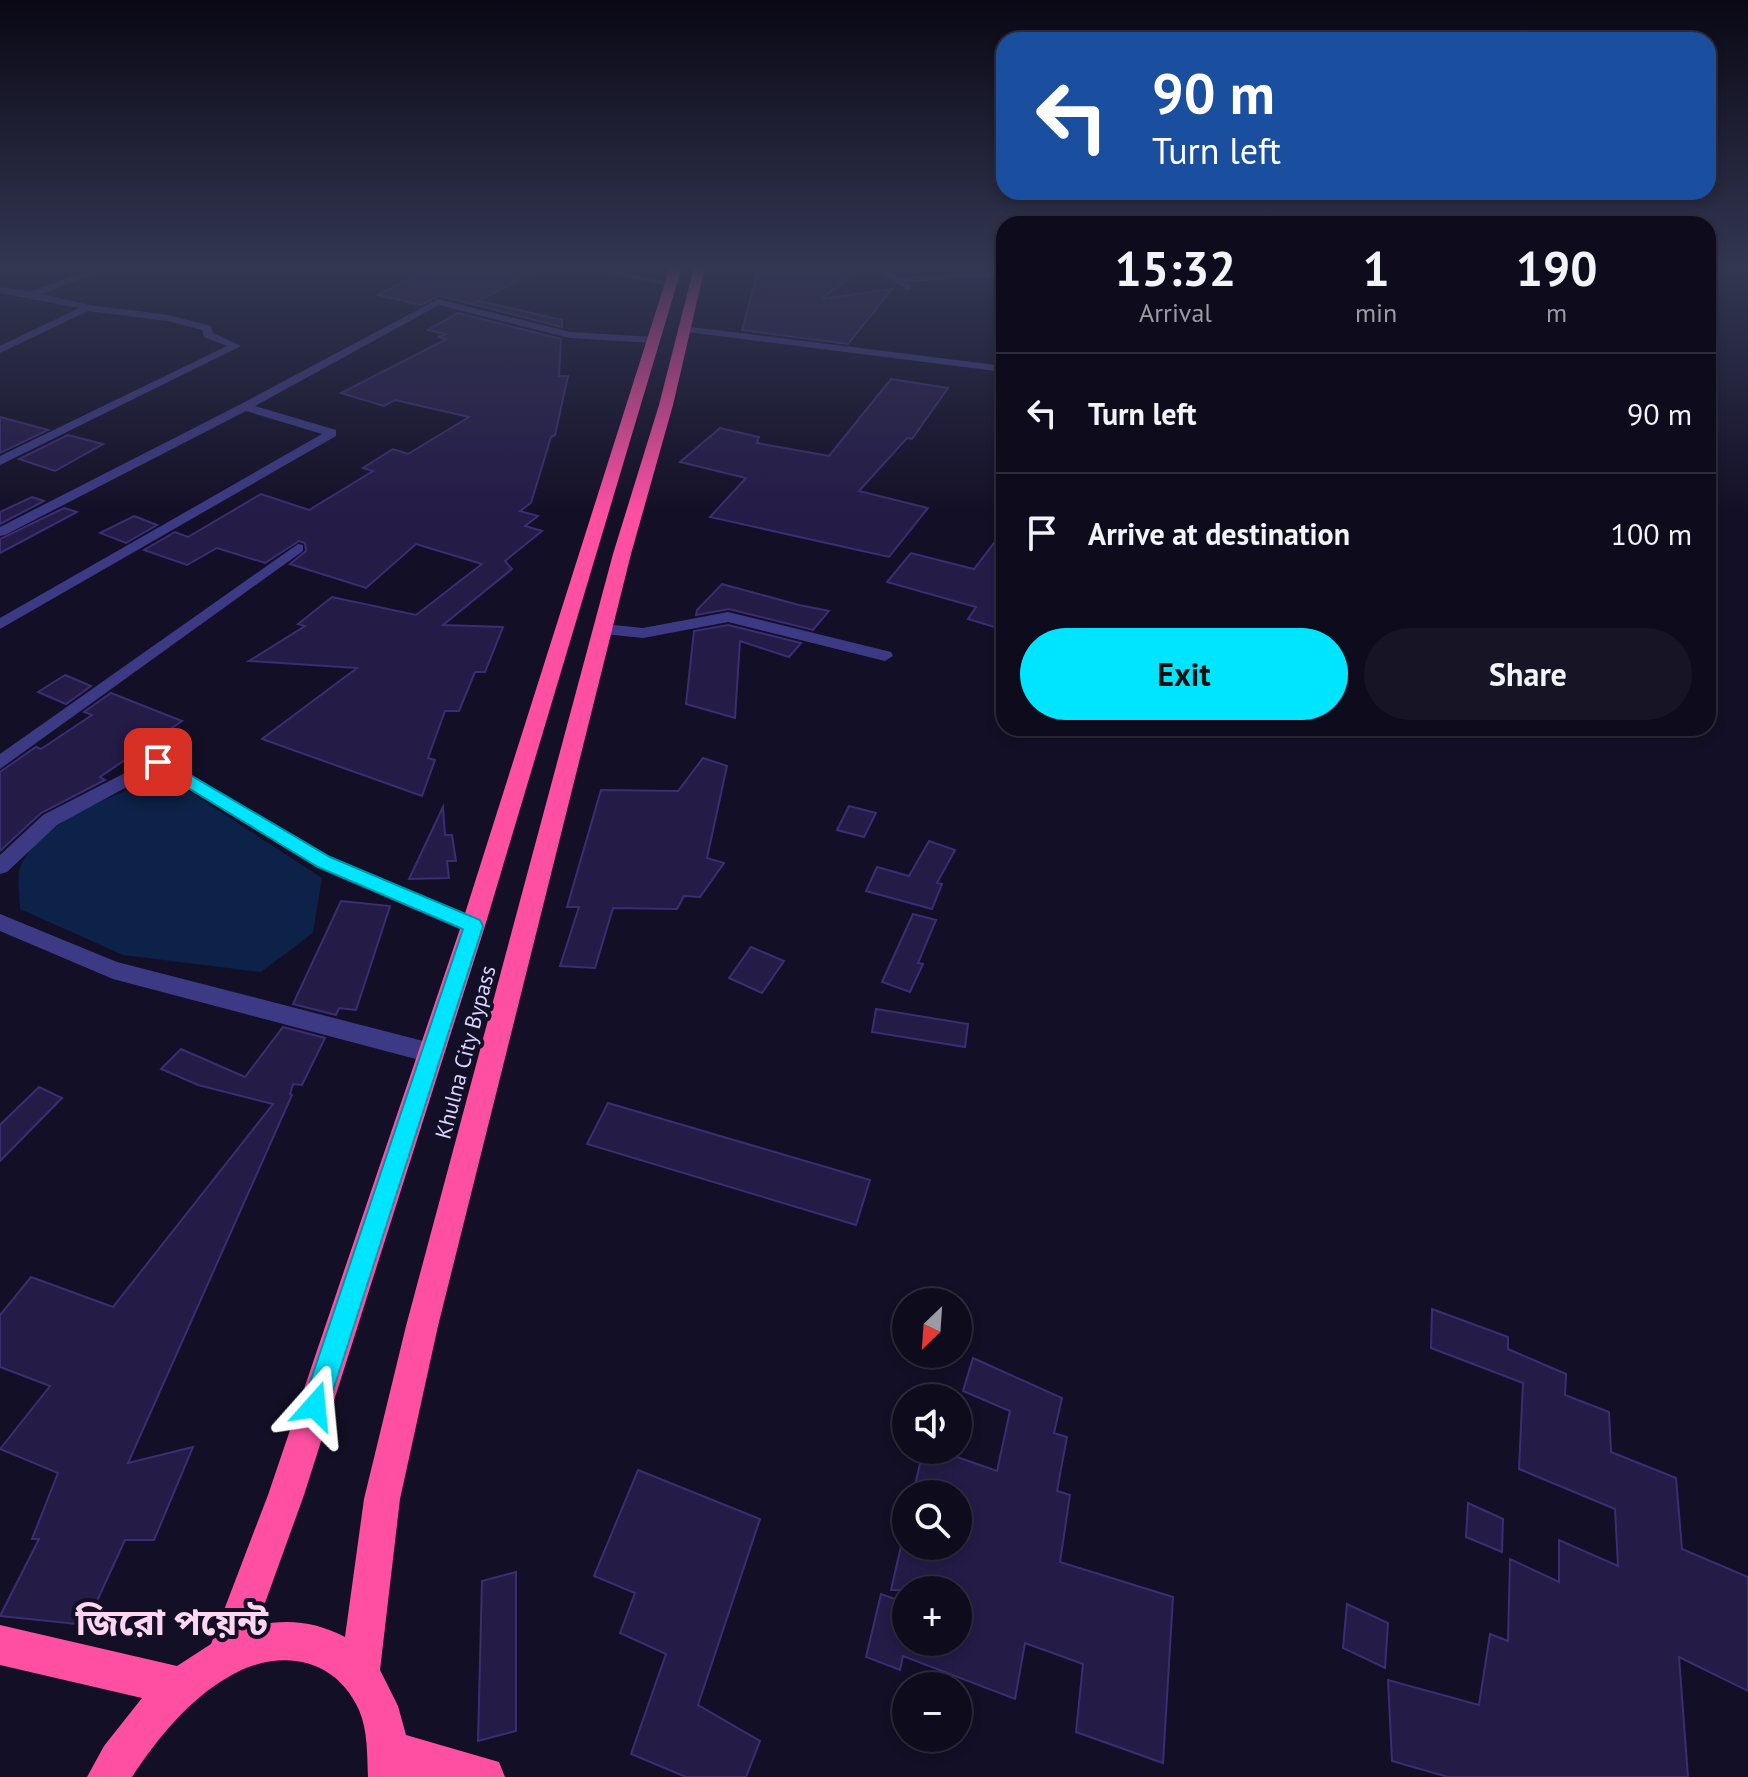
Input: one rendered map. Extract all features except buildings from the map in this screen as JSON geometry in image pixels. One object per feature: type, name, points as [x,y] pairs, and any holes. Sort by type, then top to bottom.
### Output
[{"type":"highway","name":"Khulna City Bypass","points":[[226,1657],[286,1495],[473,926],[650,350]]},
{"type":"highway","name":"Khulna City Bypass","points":[[360,1672],[382,1499],[422,1326],[622,554],[666,405],[678,350]]},
{"type":"highway","points":[[108,1777],[143,1726],[182,1687],[226,1657],[253,1646],[287,1640],[318,1644],[345,1657],[360,1672],[382,1712],[390,1764],[484,1777]]},
{"type":"highway","points":[[0,1645],[182,1687]]},
{"type":"street","points":[[0,461],[228,350]]},
{"type":"street","points":[[0,532],[350,350]]},
{"type":"street","points":[[851,350],[996,368]]},
{"type":"street","points":[[0,624],[332,433],[245,407]]},
{"type":"street","points":[[0,763],[298,548]]},
{"type":"street","points":[[604,629],[643,633],[728,617],[885,656]]},
{"type":"street","points":[[0,867],[50,820],[158,762],[324,862],[473,926]]},
{"type":"street","points":[[0,922],[113,970],[431,1053]]},
{"type":"water","points":[[156,779],[184,788],[322,878],[313,933],[261,972],[123,955],[20,909],[18,881],[21,865],[45,835],[80,812]]},
{"type":"district","name":"জিরো পয়েন্ট","points":[[172,1622]]},
{"type":"route","points":[[158,762],[324,862],[473,926],[315,1406]]}]
